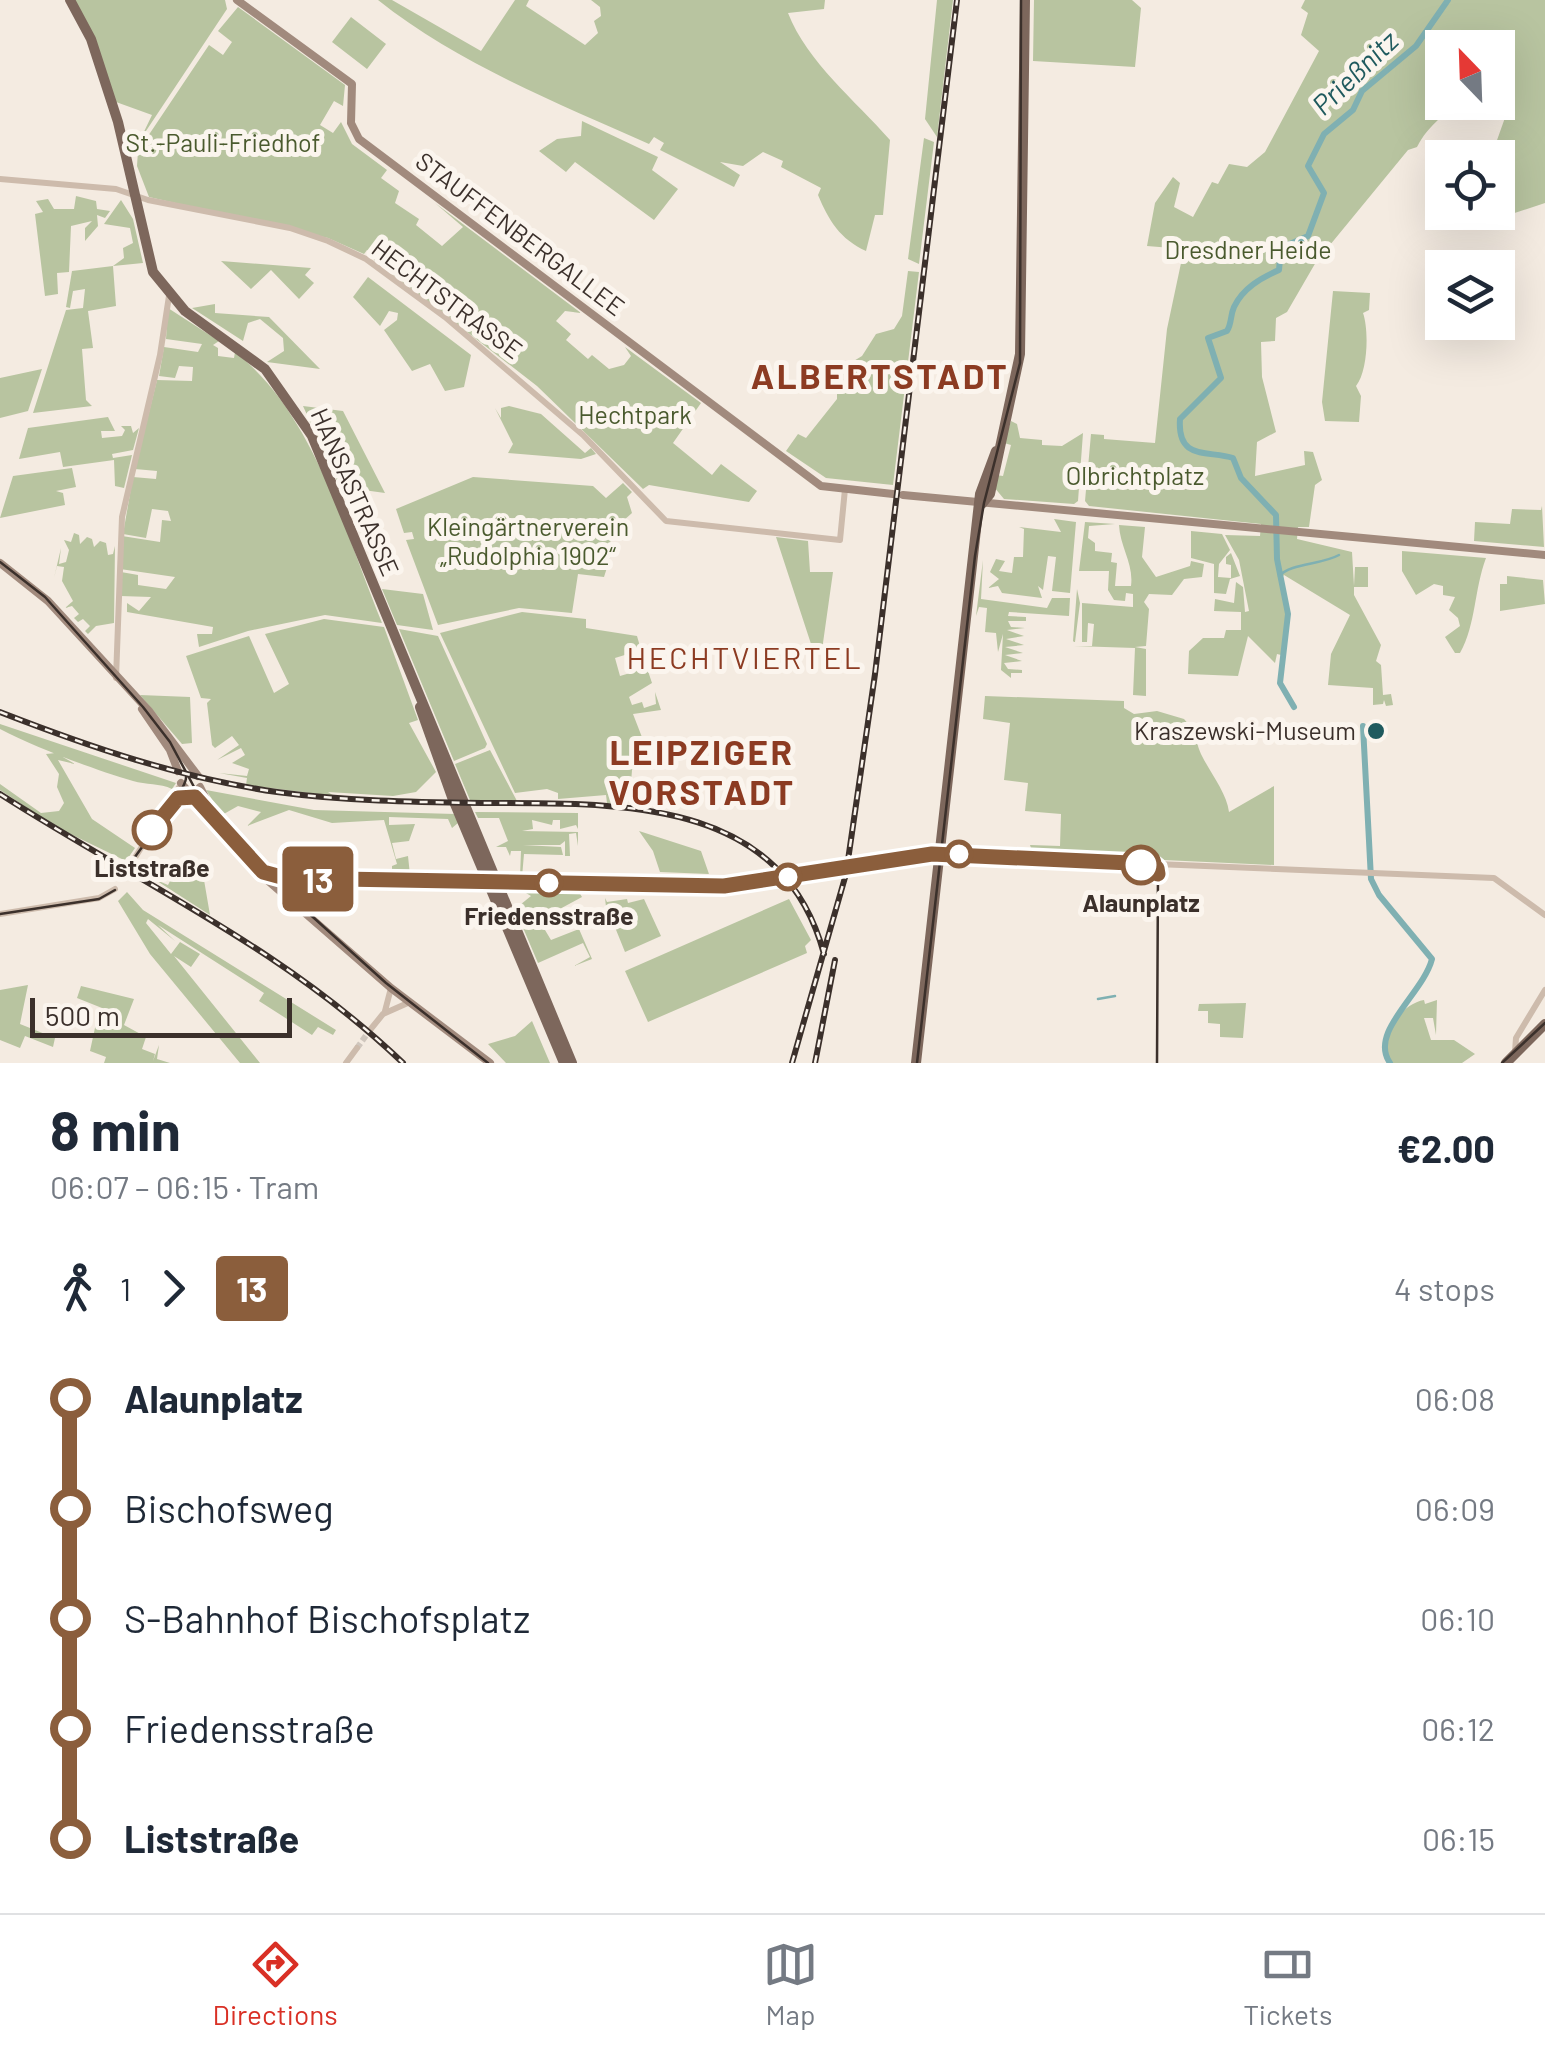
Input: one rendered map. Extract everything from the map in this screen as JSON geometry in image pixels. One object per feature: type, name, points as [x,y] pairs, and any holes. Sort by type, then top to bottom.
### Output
[{"type":"main road","name":"HANSASTRASSE","points":[[70,0],[98,57],[132,175],[151,265],[169,296],[256,360],[297,409],[414,682],[543,1002],[572,1063]]},
{"type":"main road","name":"STAUFFENBERGALLEE","points":[[238,0],[352,84],[350,123],[359,138],[817,482],[845,489],[982,504],[1545,556]]},
{"type":"main road","points":[[916,1063],[982,504],[990,494],[996,451],[1020,354],[1025,0]]},
{"type":"main road","points":[[0,564],[44,598],[178,746],[198,776]]},
{"type":"main road","points":[[140,705],[170,750],[178,771]]},
{"type":"main road","points":[[181,783],[258,872],[270,879],[724,887],[772,880]]},
{"type":"main road","points":[[200,787],[206,801],[270,879],[391,988],[485,1061]]},
{"type":"main road","points":[[788,877],[939,855]]},
{"type":"main road","points":[[296,903],[294,888],[308,880]]},
{"type":"main road","name":"HANSASTRASSE","points":[[543,1002],[564,1063]]},
{"type":"main road","points":[[1506,1063],[1545,1024]]},
{"type":"street","points":[[116,190],[132,175]]},
{"type":"street","name":"HECHTSTRASSE","points":[[0,179],[105,188],[290,228],[366,259],[445,316],[535,392],[666,521],[840,540],[845,489]]},
{"type":"street","points":[[116,678],[119,534],[169,296]]},
{"type":"street","points":[[131,864],[181,783]]},
{"type":"street","points":[[161,818],[180,803],[199,806]]},
{"type":"street","points":[[939,855],[1370,876],[1494,878],[1545,915]]},
{"type":"street","points":[[0,914],[112,892]]},
{"type":"street","points":[[384,1014],[391,988]]},
{"type":"street","points":[[1516,1054],[1516,1038],[1545,990]]},
{"type":"street","points":[[370,1030],[384,1014],[410,1002]]},
{"type":"street","points":[[346,1063],[356,1048]]},
{"type":"green space","points":[[74,0],[225,0],[227,9],[140,140],[152,115],[116,102]]},
{"type":"green space","points":[[378,0],[392,0],[481,51],[515,0],[529,0],[526,6],[585,45],[598,33],[594,21],[601,16],[600,7],[591,0],[825,0],[824,9],[788,13],[807,48],[890,140],[883,215],[875,215],[866,251],[842,235],[831,221],[818,195],[821,188],[781,167],[783,161],[763,152],[743,166],[720,162],[740,175],[734,187],[660,150],[664,143],[654,137],[649,144],[474,62]]},
{"type":"green space","points":[[937,0],[953,0],[937,137],[925,119]]},
{"type":"green space","points":[[1034,0],[1132,0],[1141,8],[1135,67],[1033,61]]},
{"type":"green space","name":"Dresdner Heide","points":[[1305,0],[1545,0],[1545,203],[1515,213],[1515,140],[1497,140],[1504,120],[1515,120],[1515,30],[1425,30],[1425,120],[1438,120],[1417,147],[1408,150],[1316,262],[1287,312],[1276,318],[1275,341],[1261,342],[1262,377],[1276,432],[1257,442],[1255,476],[1305,465],[1304,451],[1313,452],[1322,480],[1315,485],[1309,527],[1298,527],[1297,539],[1352,552],[1354,586],[1355,567],[1368,567],[1368,587],[1354,587],[1354,595],[1381,645],[1376,661],[1381,665],[1383,695],[1391,694],[1393,705],[1386,706],[1384,700],[1383,704],[1373,705],[1373,688],[1328,685],[1331,654],[1350,615],[1284,575],[1281,578],[1290,615],[1285,656],[1277,654],[1275,663],[1248,636],[1238,676],[1188,674],[1189,651],[1203,638],[1224,638],[1226,630],[1241,630],[1241,612],[1214,611],[1215,599],[1234,603],[1236,582],[1243,587],[1245,612],[1249,611],[1239,560],[1225,535],[1260,536],[1261,524],[1089,506],[1085,501],[1091,434],[1104,435],[1104,439],[1155,443],[1167,329],[1184,249],[1147,246],[1155,203],[1173,177],[1180,183],[1174,207],[1193,217],[1212,182],[1218,184],[1229,164],[1247,167],[1265,152],[1319,51],[1301,35],[1308,13],[1301,8]]},
{"type":"green space","points":[[238,7],[345,85],[343,106],[334,101],[320,125],[333,133],[341,122],[352,144],[387,170],[381,178],[399,191],[395,203],[419,219],[416,225],[442,246],[463,227],[435,203],[581,313],[565,311],[556,321],[571,334],[566,340],[588,359],[592,355],[609,369],[624,365],[631,356],[625,347],[701,403],[673,443],[712,475],[721,464],[757,491],[749,502],[649,485],[643,489],[537,386],[374,260],[376,254],[367,250],[364,254],[328,238],[149,197],[137,166],[138,151],[209,45],[223,55],[232,42],[218,31]]},
{"type":"green space","points":[[351,17],[386,44],[367,69],[332,42]]},
{"type":"green space","points":[[582,121],[658,157],[652,170],[678,189],[654,220],[575,162],[566,172],[539,151],[557,139],[581,136]]},
{"type":"green space","points":[[924,138],[934,142],[919,264],[908,259]]},
{"type":"green space","points":[[76,196],[96,201],[97,209],[110,211],[105,218],[97,215],[98,226],[85,241],[85,228],[92,221],[71,226],[69,272],[57,273],[58,294],[45,296],[35,214],[43,212],[36,201],[48,199],[54,209],[74,209]]},
{"type":"green space","points":[[121,200],[133,219],[143,263],[113,266],[124,258],[123,248],[133,243],[130,228],[104,224]]},
{"type":"green space","points":[[221,261],[311,268],[305,275],[314,283],[299,299],[271,270],[251,289]]},
{"type":"green space","points":[[113,266],[116,306],[88,311],[93,348],[82,349],[86,400],[92,406],[33,413],[66,310],[83,308],[85,289],[73,291],[70,308],[66,307],[72,271]]},
{"type":"green space","points":[[908,271],[919,272],[893,485],[826,478],[786,451],[798,434],[806,438],[837,399],[837,378],[847,365],[862,356],[876,334],[894,329],[902,316]]},
{"type":"green space","points":[[368,277],[471,355],[464,387],[445,391],[430,364],[412,371],[384,330],[397,320],[398,313],[389,311],[380,326],[353,297]]},
{"type":"green space","points":[[1333,291],[1370,293],[1369,310],[1363,313],[1365,361],[1356,386],[1361,396],[1359,422],[1325,421],[1322,402]]},
{"type":"green space","points":[[215,304],[215,313],[269,317],[320,369],[267,362],[284,351],[283,338],[260,319],[248,323],[243,341],[192,308]]},
{"type":"green space","points":[[168,308],[219,341],[213,345],[218,348],[218,356],[234,358],[235,352],[286,407],[324,477],[382,623],[325,615],[248,631],[199,647],[197,634],[212,634],[213,627],[127,612],[127,603],[139,611],[151,597],[120,596],[121,572],[138,575],[138,585],[166,589],[175,577],[120,569],[122,536],[160,542],[162,520],[171,521],[168,511],[152,509],[146,538],[123,534],[133,477],[156,479],[157,471],[135,469],[157,380],[192,381],[193,367],[179,366],[175,378],[159,376],[164,347],[198,352],[202,344],[166,339]]},
{"type":"green space","points":[[42,369],[28,411],[0,418],[0,378]]},
{"type":"green space","points":[[303,406],[343,411],[385,493],[349,488],[342,492]]},
{"type":"green space","points":[[509,406],[541,414],[585,453],[591,448],[596,454],[581,459],[508,453],[513,444],[495,408],[501,418],[501,408]]},
{"type":"green space","points":[[108,417],[115,431],[101,431],[102,438],[122,436],[125,430],[121,426],[131,426],[133,433],[139,428],[133,450],[112,454],[113,458],[132,455],[124,488],[115,486],[114,460],[63,467],[60,452],[19,459],[28,428]]},
{"type":"green space","name":"Olbrichtplatz","points":[[1011,421],[1017,424],[1020,438],[1042,440],[1042,445],[1062,446],[1083,433],[1078,501],[1074,504],[1004,499],[994,487],[996,475],[1003,476],[1011,445],[1004,443]]},
{"type":"green space","points":[[72,468],[76,487],[56,491],[63,493],[65,505],[0,518],[13,476]]},
{"type":"green space","name":"Kleingärtnerverein „Rudolphia 1902“","points":[[473,477],[593,486],[606,498],[623,483],[632,492],[627,497],[632,513],[623,521],[626,530],[610,539],[612,552],[604,577],[578,574],[572,613],[519,608],[438,625],[406,540],[414,539],[412,532],[404,533],[396,509]]},
{"type":"green space","points":[[1542,506],[1544,547],[1474,541],[1475,522],[1510,524],[1512,509],[1541,510]]},
{"type":"green space","points":[[1054,519],[1076,522],[1070,593],[1052,591],[1056,557],[1048,556],[1043,590],[1038,586],[1042,598],[1002,593],[998,586],[988,588],[999,579],[990,572],[996,559],[1005,561],[999,571],[1012,573],[1014,557],[1023,557],[1024,529],[1019,527],[1061,532]]},
{"type":"green space","points":[[1085,522],[1115,524],[1089,526],[1088,538],[1095,543],[1095,551],[1112,553],[1111,562],[1117,563],[1115,586],[1131,586],[1131,570],[1119,525],[1145,527],[1142,557],[1156,577],[1190,566],[1191,561],[1204,564],[1202,577],[1184,579],[1172,595],[1149,594],[1144,602],[1149,609],[1146,646],[1135,647],[1146,649],[1146,696],[1133,695],[1135,648],[1074,646],[1092,646],[1094,624],[1088,623],[1087,642],[1082,642],[1082,603],[1133,607],[1133,594],[1126,593],[1125,601],[1114,600],[1108,590],[1109,571],[1079,571]]},
{"type":"green space","points":[[1191,531],[1222,534],[1230,550],[1219,564],[1218,577],[1231,578],[1231,565],[1226,564],[1226,557],[1231,553],[1240,576],[1230,579],[1226,594],[1214,593],[1214,564],[1191,558]]},
{"type":"green space","points":[[74,533],[79,535],[80,544],[87,537],[94,547],[100,541],[106,543],[108,555],[113,554],[115,546],[114,623],[96,626],[88,634],[85,631],[90,626],[83,619],[78,622],[74,618],[79,614],[72,606],[65,608],[73,601],[62,581],[64,567],[57,566],[54,578],[61,548],[59,564],[66,562],[69,550],[64,540],[71,542]]},
{"type":"green space","points":[[776,537],[808,541],[810,572],[833,572],[822,650],[812,647]]},
{"type":"green space","points":[[1402,551],[1486,558],[1460,653],[1455,653],[1445,637],[1460,626],[1449,610],[1455,597],[1443,595],[1443,586],[1434,584],[1416,595],[1402,571]]},
{"type":"green space","points":[[983,560],[981,599],[1047,608],[1052,598],[1070,598],[1069,616],[1009,612],[1008,616],[1026,617],[1026,621],[1008,621],[1011,627],[1025,628],[1007,630],[1024,636],[1006,639],[1024,645],[1005,647],[1023,653],[1005,655],[1022,661],[1004,663],[1008,669],[1022,670],[1011,673],[1011,678],[1001,670],[1003,634],[998,652],[996,633],[985,632],[987,608],[979,607],[976,616]]},
{"type":"green space","points":[[1507,576],[1543,580],[1545,604],[1500,611],[1500,584],[1507,584]]},
{"type":"green space","points":[[382,589],[423,594],[433,630],[397,625]]},
{"type":"green space","points":[[1077,589],[1080,603],[1073,641]]},
{"type":"green space","points":[[522,612],[586,619],[586,628],[637,636],[641,650],[615,658],[620,676],[647,668],[652,683],[629,697],[632,705],[642,702],[644,708],[656,704],[655,692],[661,710],[633,714],[652,763],[632,770],[630,796],[612,795],[611,803],[607,803],[606,795],[558,799],[558,793],[547,789],[515,793],[440,633]]},
{"type":"green space","points":[[324,619],[384,627],[418,720],[409,723],[436,772],[416,792],[393,796],[328,792],[334,796],[246,785],[247,778],[219,773],[247,776],[249,769],[232,763],[245,755],[241,748],[217,760],[239,745],[232,736],[215,748],[212,745],[207,703],[211,699],[201,698],[186,656],[249,636],[274,693],[289,684],[265,634]]},
{"type":"green space","points":[[399,629],[438,636],[487,744],[485,748],[454,761]]},
{"type":"green space","points":[[140,695],[190,697],[192,743],[182,744]]},
{"type":"green space","name":"Alaunplatz","points":[[985,696],[1124,701],[1124,708],[1134,714],[1157,711],[1184,719],[1197,734],[1200,751],[1229,812],[1274,786],[1274,865],[1033,854],[1030,845],[1060,846],[1061,814],[1025,811],[1028,783],[1004,780],[1010,723],[983,719]]},
{"type":"green space","points":[[0,724],[176,783],[172,789],[100,770],[15,736],[0,729]]},
{"type":"green space","points":[[490,750],[517,801],[470,800],[455,764]]},
{"type":"green space","points":[[56,753],[75,764],[58,760],[92,819],[135,848],[126,861],[56,827],[0,790],[0,784],[41,813],[59,811],[64,803],[57,787],[59,774],[46,754]]},
{"type":"green space","points":[[206,790],[314,810],[455,814],[458,823],[452,828],[448,819],[389,817],[389,825],[415,824],[409,841],[392,843],[396,859],[408,856],[410,875],[392,875],[392,866],[397,864],[384,820],[332,823],[289,810],[247,826],[261,812],[238,806],[222,815]]},
{"type":"green space","points":[[475,812],[578,813],[578,829],[576,825],[560,829],[560,820],[553,820],[552,825],[532,820],[533,829],[522,831],[578,832],[578,846],[576,833],[569,834],[570,856],[565,856],[565,841],[560,845],[523,845],[561,847],[563,855],[524,854],[520,877],[521,851],[511,851],[510,856],[506,847],[496,847],[508,841],[499,818],[478,818]]},
{"type":"green space","points":[[639,831],[701,851],[709,874],[660,872],[653,851]]},
{"type":"green space","points":[[207,860],[211,878],[204,880],[210,915],[154,879],[168,885],[168,871]]},
{"type":"green space","points":[[521,890],[579,892],[582,897],[545,917],[550,928],[545,930],[551,940],[579,929],[592,959],[574,966],[590,957],[583,943],[538,963],[515,909],[531,896]]},
{"type":"green space","points":[[127,892],[143,910],[336,1030],[333,1035],[318,1027],[312,1035],[259,1001],[264,993],[158,925],[175,941],[148,919],[146,923],[171,954],[180,942],[200,954],[191,967],[174,956],[260,1063],[240,1063],[150,954],[118,901]]},
{"type":"green space","points":[[605,898],[607,902],[627,899],[628,903],[644,899],[661,936],[625,952],[608,910],[612,907],[606,907]]},
{"type":"green space","points":[[789,899],[811,940],[805,946],[807,953],[648,1022],[625,971]]},
{"type":"green space","points":[[28,985],[20,1024],[55,1038],[53,1047],[25,1036],[20,1048],[0,1040],[0,990]]},
{"type":"green space","points":[[81,986],[134,999],[124,1025],[146,1037],[142,1049],[155,1054],[153,1061],[159,1045],[157,1059],[170,1063],[104,1063],[106,1057],[90,1051],[98,1014],[104,1016],[107,1010],[77,998]]},
{"type":"green space","points":[[1424,1000],[1425,1004],[1437,1000],[1436,1035],[1433,1018],[1424,1018],[1431,1040],[1454,1040],[1475,1054],[1462,1063],[1390,1063],[1383,1049],[1392,1025],[1409,1006]]},
{"type":"green space","points":[[1246,1003],[1243,1038],[1220,1037],[1220,1024],[1208,1023],[1208,1011],[1198,1011],[1199,1004]]},
{"type":"green space","points":[[532,1021],[550,1063],[506,1063],[488,1044],[515,1036]]},
{"type":"waterway","name":"Prießnitz","points":[[1294,707],[1280,683],[1288,614],[1277,559],[1276,515],[1241,478],[1233,458],[1189,448],[1180,432],[1180,419],[1221,378],[1208,338],[1227,331],[1234,307],[1247,289],[1279,270],[1281,248],[1308,236],[1324,193],[1308,166],[1324,134],[1353,110],[1362,91],[1416,46],[1448,0]]},
{"type":"waterway","points":[[1279,576],[1339,555]]},
{"type":"waterway","name":"Prießnitz","points":[[1363,726],[1371,879],[1379,895],[1432,959],[1391,1026],[1385,1051],[1390,1063]]},
{"type":"waterway","points":[[1098,999],[1115,996]]},
{"type":"tunnel","points":[[357,1048],[370,1030]]},
{"type":"tram line","points":[[917,1063],[975,556],[984,503],[1020,363],[1021,0]]},
{"type":"tram line","points":[[0,562],[45,597],[143,707],[170,742],[201,800],[263,872],[386,983],[488,1063]]},
{"type":"tram line","points":[[130,864],[172,806],[186,777]]},
{"type":"tram line","name":"13","points":[[152,830],[178,798],[195,797],[263,872],[285,878],[724,886],[932,854],[1152,864],[1158,874],[1152,866],[1141,865]]},
{"type":"tram line","points":[[263,872],[285,878],[724,886],[933,854],[1151,864],[1158,872],[1157,1063]]},
{"type":"tram line","points":[[0,914],[99,899],[115,890]]},
{"type":"tram line","points":[[1502,1063],[1545,1023]]},
{"type":"railway","points":[[792,1063],[846,874],[875,674],[957,0]]},
{"type":"railway","points":[[0,712],[136,760],[205,779],[277,792],[379,800],[585,805],[637,809],[686,819],[732,836],[771,863],[802,902],[824,954]]},
{"type":"railway","points":[[0,794],[259,950],[357,1022],[403,1063]]},
{"type":"railway","points":[[815,1063],[835,960]]},
{"type":"place","name":"Kraszewski-Museum","points":[[1376,731]]},
{"type":"place","name":"Liststraße","points":[[152,830]]},
{"type":"place","name":"Alaunplatz","points":[[1141,865]]},
{"type":"place","name":"Friedensstraße","points":[[549,883]]},
{"type":"district","name":"ALBERTSTADT","points":[[880,377]]},
{"type":"district","name":"HECHTVIERTEL","points":[[745,659]]},
{"type":"district","name":"LEIPZIGER VORSTADT","points":[[702,773]]},
{"type":"park label","name":"St.-Pauli-Friedhof","points":[[223,143]]},
{"type":"park label","name":"Hechtpark","points":[[635,415]]}]
